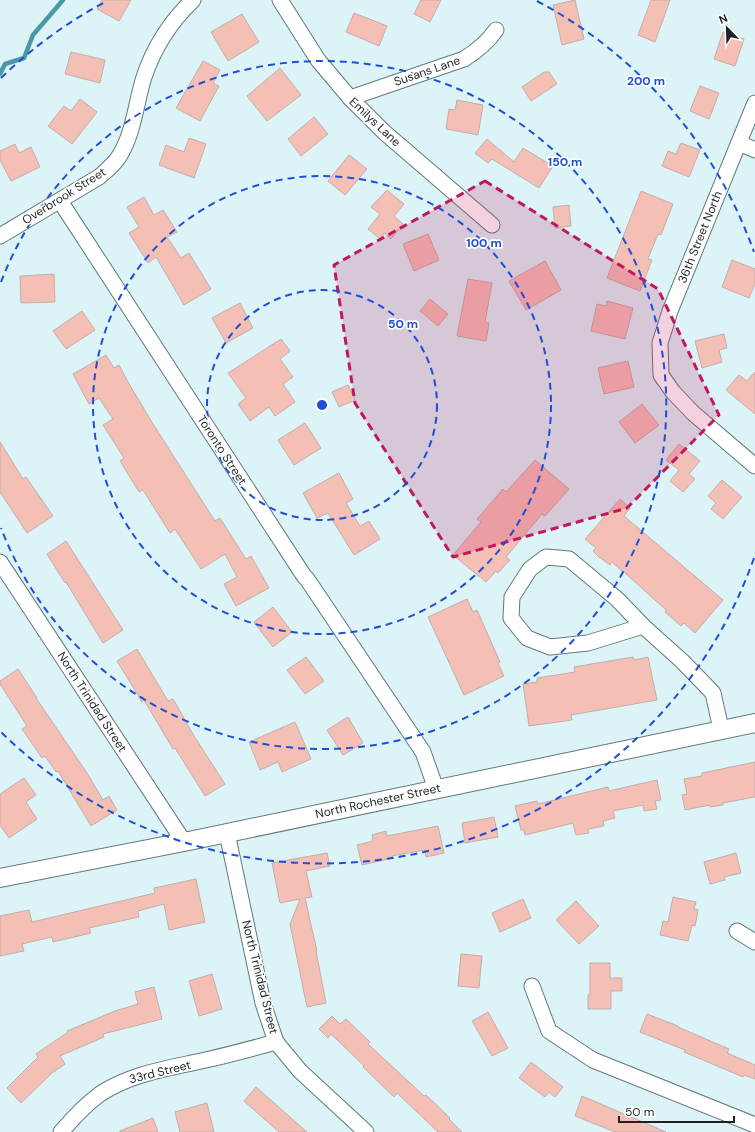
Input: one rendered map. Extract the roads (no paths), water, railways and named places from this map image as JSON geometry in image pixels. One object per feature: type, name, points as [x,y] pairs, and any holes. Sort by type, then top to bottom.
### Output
[{"type":"street","name":"Overbrook Street","points":[[0,236],[99,177],[113,165],[120,155],[128,138],[144,77],[154,51],[167,30],[182,10],[192,0]]},
{"type":"street","name":"Emilys Lane","points":[[280,0],[318,60],[350,98],[384,132],[492,225]]},
{"type":"street","name":"Susans Lane","points":[[350,98],[464,59],[477,51],[496,30]]},
{"type":"street","name":"36th Street North","points":[[755,103],[670,311],[660,343],[661,375],[673,392],[693,412],[755,466]]},
{"type":"street","points":[[739,142],[755,150]]},
{"type":"street","name":"Toronto Street","points":[[60,201],[304,576],[423,752],[436,789]]},
{"type":"street","points":[[643,626],[588,643],[550,647],[527,638],[511,618],[512,597],[530,569],[546,557],[569,559],[617,599],[713,693],[721,729]]},
{"type":"street","name":"North Trinidad Street","points":[[0,562],[184,842]]},
{"type":"street","name":"North Rochester Street","points":[[0,878],[184,842],[755,723]]},
{"type":"street","name":"North Trinidad Street","points":[[227,833],[263,1003],[276,1042],[300,1071],[366,1132]]},
{"type":"street","points":[[737,931],[755,942]]},
{"type":"street","points":[[532,986],[549,1031],[593,1060],[755,1125]]},
{"type":"street","name":"33rd Street","points":[[61,1132],[80,1110],[100,1094],[123,1081],[147,1072],[210,1059],[276,1042]]},
{"type":"waterway","points":[[0,74],[5,64],[24,58],[33,35],[63,0]]}]
